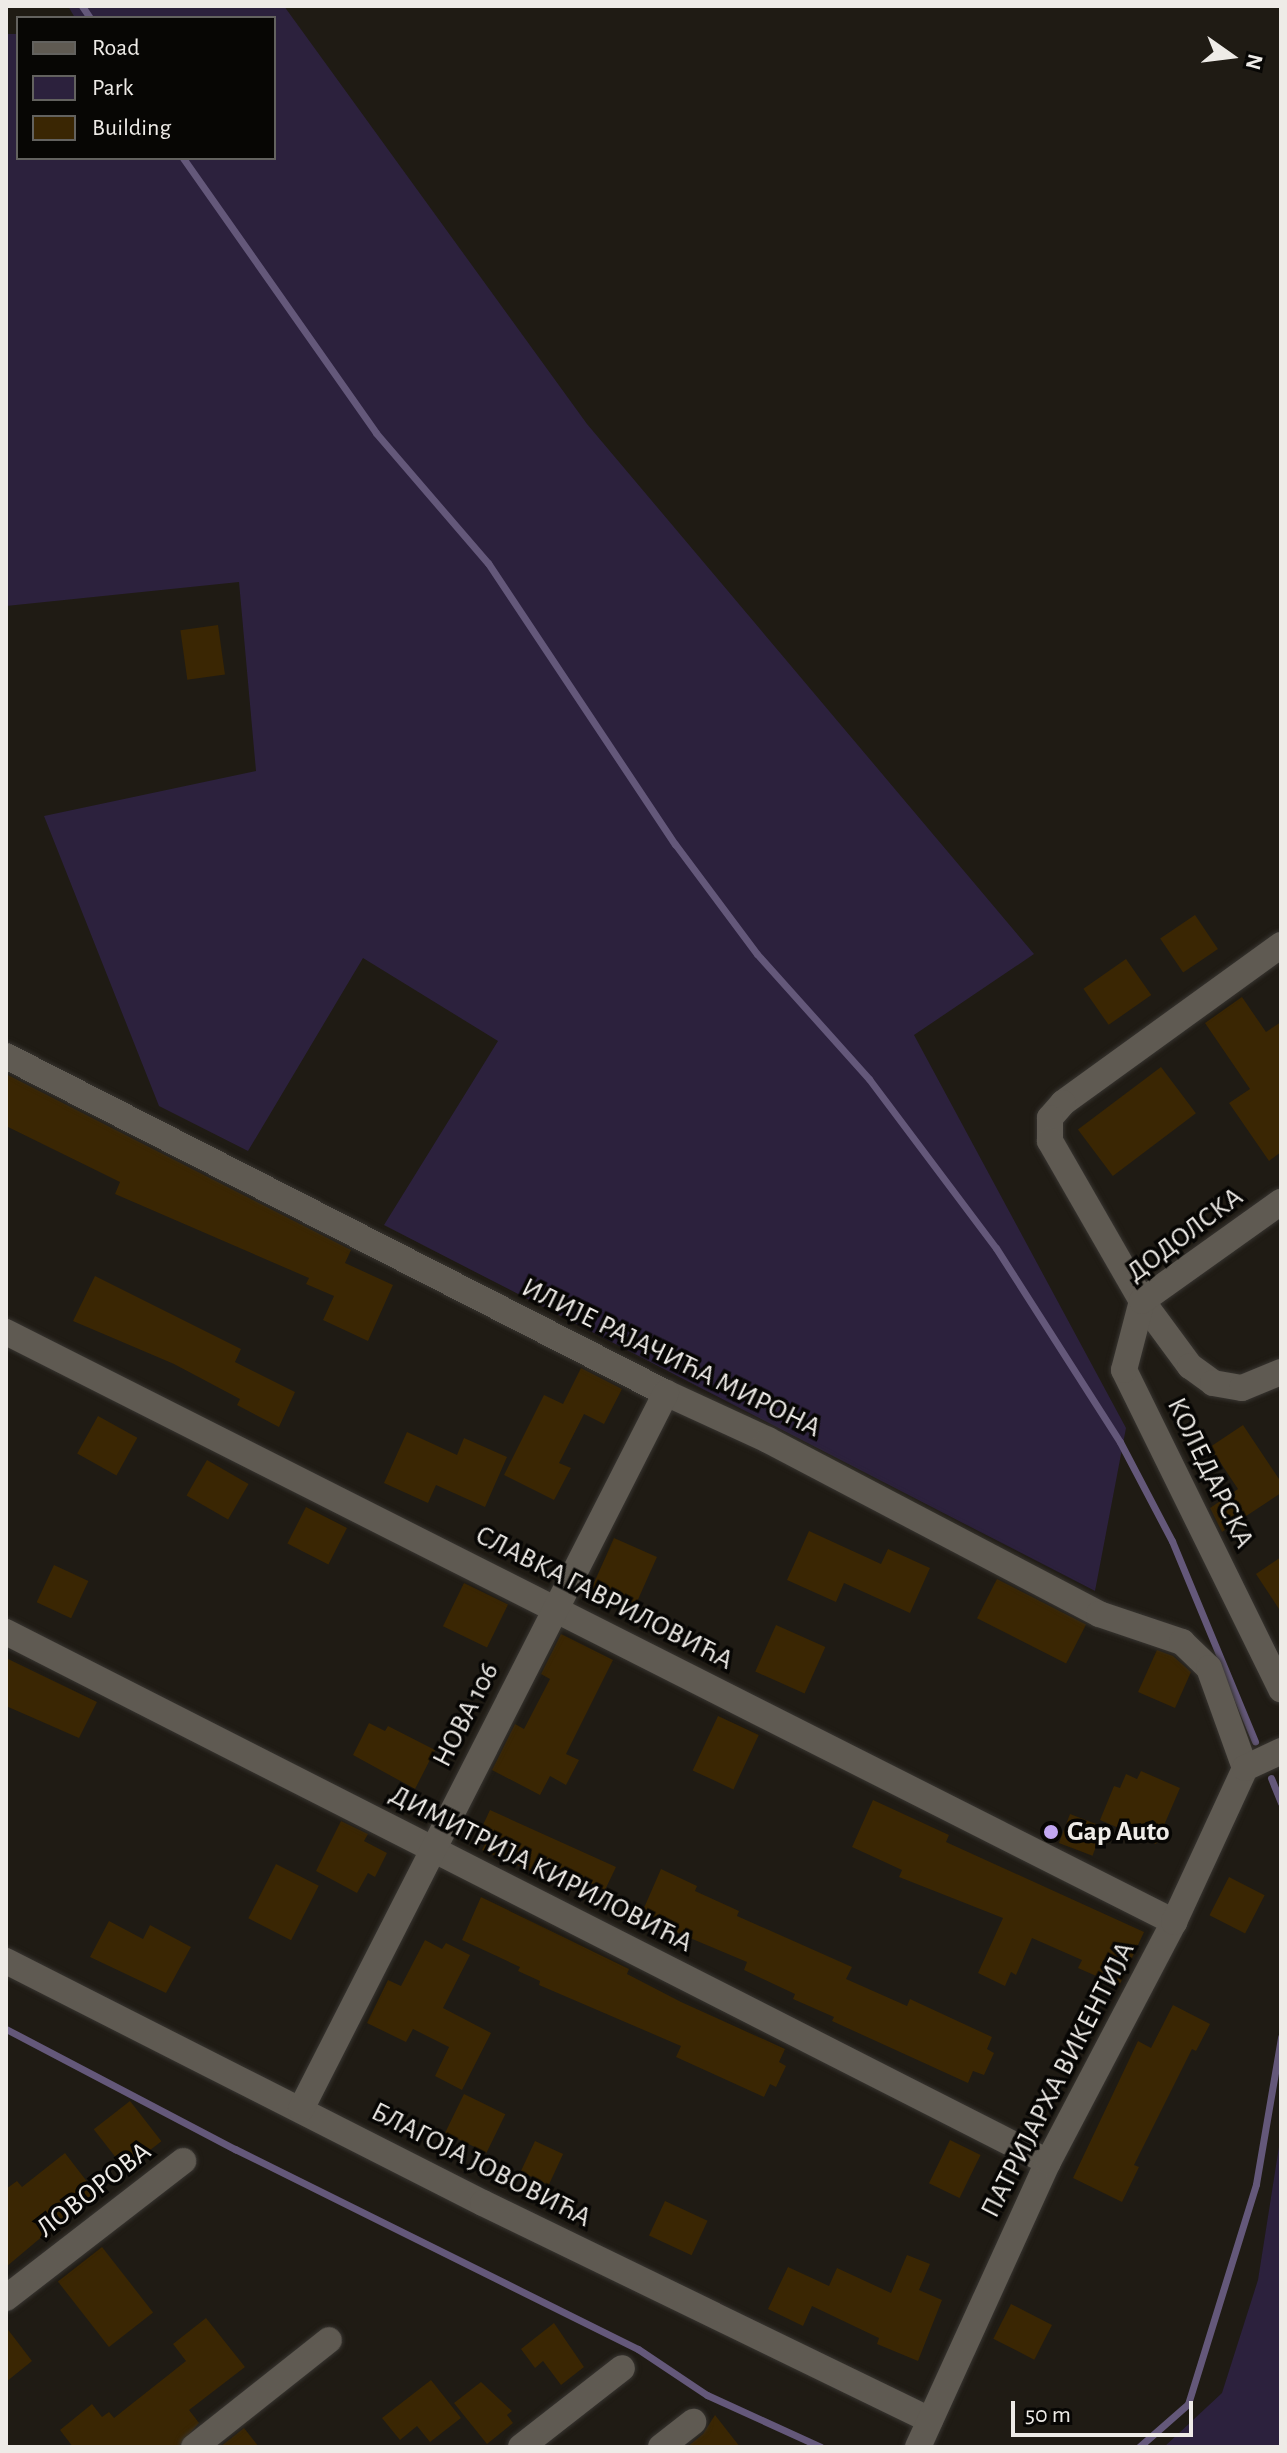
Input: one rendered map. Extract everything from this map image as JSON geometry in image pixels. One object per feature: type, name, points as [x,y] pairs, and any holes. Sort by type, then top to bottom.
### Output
[{"type":"street","points":[[1281,945],[1050,1118],[1050,1141],[1142,1301],[1190,1366],[1213,1383],[1242,1388],[1281,1372]]},
{"type":"street","name":"ИЛИЈЕ РАЈАЧИЋА МИРОНА","points":[[6,1056],[666,1393],[768,1440],[1099,1614],[1196,1650],[1209,1668],[1245,1768]]},
{"type":"street","name":"ДОДОЛСКА","points":[[1124,1370],[1142,1301],[1281,1202]]},
{"type":"street","name":"СЛАВКА ГАВРИЛОВИЋА","points":[[6,1332],[1174,1922]]},
{"type":"street","points":[[1124,1370],[1139,1352],[1172,1341]]},
{"type":"street","name":"КОЛЕДАРСКА","points":[[1124,1370],[1281,1689]]},
{"type":"street","name":"НОВА 106","points":[[301,2109],[666,1393]]},
{"type":"street","name":"ДИМИТРИЈА КИРИЛОВИЋА","points":[[6,1632],[1048,2162]]},
{"type":"street","points":[[1245,1768],[1276,1754]]},
{"type":"street","name":"ПАТРИЈАРХА ВИКЕНТИЈА","points":[[918,2447],[1048,2162],[1174,1922],[1245,1768]]},
{"type":"street","name":"БЛАГОЈА ЈОВОВИЋА","points":[[6,1961],[930,2420]]},
{"type":"street","name":"ЛОВОРОВА","points":[[6,2298],[183,2161]]},
{"type":"street","points":[[194,2447],[329,2340]]},
{"type":"street","points":[[521,2447],[622,2368]]},
{"type":"street","points":[[661,2447],[693,2422]]},
{"type":"green space","points":[[68,6],[284,6],[587,424],[1034,954],[914,1035],[1126,1428],[1095,1591],[384,1225],[498,1041],[363,958],[248,1151],[159,1106],[44,816],[256,771],[239,582],[6,606],[6,34],[16,34],[16,160],[276,160],[276,16],[74,16]]},
{"type":"green space","points":[[1281,2134],[1281,2447],[1164,2447],[1222,2393],[1258,2280]]},
{"type":"building","points":[[218,625],[225,675],[187,680],[180,630]]},
{"type":"building","points":[[1195,915],[1218,949],[1183,972],[1160,938]]},
{"type":"building","points":[[1126,959],[1151,995],[1109,1025],[1083,989]]},
{"type":"building","points":[[1242,997],[1266,1032],[1281,1022],[1281,1152],[1269,1161],[1229,1103],[1250,1089],[1205,1023]]},
{"type":"building","points":[[1161,1067],[1196,1113],[1113,1176],[1078,1130]]},
{"type":"building","points":[[6,1074],[351,1250],[345,1263],[393,1285],[368,1341],[323,1320],[334,1296],[306,1284],[309,1278],[115,1194],[120,1182],[6,1126]]},
{"type":"building","points":[[95,1276],[241,1349],[235,1362],[295,1392],[279,1427],[237,1405],[240,1399],[174,1364],[73,1321]]},
{"type":"building","points":[[581,1368],[622,1389],[604,1424],[584,1414],[559,1463],[571,1468],[554,1500],[504,1475],[544,1395],[563,1404]]},
{"type":"building","points":[[98,1416],[137,1438],[117,1475],[77,1454]]},
{"type":"building","points":[[1243,1425],[1281,1482],[1281,1493],[1222,1532],[1210,1508],[1238,1489],[1210,1447]]},
{"type":"building","points":[[407,1432],[457,1455],[464,1438],[507,1457],[485,1507],[436,1485],[428,1503],[384,1483]]},
{"type":"building","points":[[207,1460],[249,1484],[228,1520],[186,1496]]},
{"type":"building","points":[[306,1507],[347,1528],[328,1564],[287,1544]]},
{"type":"building","points":[[809,1531],[881,1564],[888,1549],[930,1568],[910,1613],[844,1583],[836,1602],[787,1580]]},
{"type":"building","points":[[614,1538],[657,1557],[635,1607],[592,1588]]},
{"type":"building","points":[[1281,1557],[1281,1612],[1256,1574]]},
{"type":"building","points":[[54,1565],[88,1581],[71,1618],[37,1602]]},
{"type":"building","points":[[997,1579],[1086,1624],[1066,1664],[977,1618]]},
{"type":"building","points":[[464,1583],[508,1604],[487,1648],[443,1626]]},
{"type":"building","points":[[776,1625],[825,1647],[805,1694],[755,1672]]},
{"type":"building","points":[[561,1634],[613,1660],[566,1754],[579,1760],[566,1785],[550,1776],[540,1795],[492,1770],[515,1724],[524,1729],[550,1679],[541,1674]]},
{"type":"building","points":[[1157,1650],[1173,1656],[1191,1672],[1175,1708],[1138,1692]]},
{"type":"building","points":[[6,1658],[97,1702],[79,1738],[6,1706]]},
{"type":"building","points":[[718,1716],[759,1735],[733,1789],[693,1770]]},
{"type":"building","points":[[369,1723],[385,1731],[388,1726],[435,1750],[415,1789],[353,1755]]},
{"type":"building","points":[[1141,1771],[1180,1788],[1156,1844],[1100,1820],[1114,1786],[1120,1788],[1126,1774],[1137,1779]]},
{"type":"building","points":[[873,1800],[949,1835],[946,1842],[1144,1932],[1119,1986],[1078,1968],[1082,1960],[1032,1938],[1016,1975],[1011,1972],[1005,1986],[978,1973],[1003,1918],[899,1877],[902,1870],[852,1847]]},
{"type":"building","points":[[490,1810],[616,1867],[605,1890],[547,1864],[535,1873],[482,1850],[485,1844],[476,1840]]},
{"type":"building","points":[[1070,1814],[1104,1827],[1092,1856],[1059,1843]]},
{"type":"building","points":[[341,1821],[368,1834],[364,1841],[387,1853],[375,1877],[368,1873],[357,1893],[316,1871]]},
{"type":"building","points":[[276,1864],[319,1886],[291,1940],[248,1918]]},
{"type":"building","points":[[661,1869],[697,1886],[695,1891],[739,1911],[737,1916],[852,1967],[846,1979],[907,2006],[910,1999],[992,2037],[987,2049],[994,2053],[984,2075],[973,2071],[968,2083],[832,2021],[834,2017],[793,1999],[795,1994],[744,1970],[747,1962],[640,1917]]},
{"type":"building","points":[[1229,1877],[1265,1895],[1245,1933],[1209,1915]]},
{"type":"building","points":[[481,1897],[629,1969],[627,1974],[681,2002],[785,2049],[779,2062],[786,2066],[776,2087],[770,2084],[764,2097],[676,2057],[681,2046],[539,1985],[540,1981],[518,1971],[520,1967],[462,1940]]},
{"type":"building","points":[[109,1921],[143,1939],[150,1925],[191,1947],[166,1993],[90,1957]]},
{"type":"building","points":[[425,1940],[442,1949],[446,1943],[470,1955],[443,2008],[491,2033],[462,2090],[435,2076],[449,2047],[413,2029],[406,2042],[367,2023],[388,1980],[401,1986]]},
{"type":"building","points":[[1173,2005],[1210,2024],[1196,2051],[1192,2049],[1134,2165],[1139,2167],[1122,2202],[1073,2178],[1138,2041],[1151,2048]]},
{"type":"building","points":[[464,2094],[505,2114],[486,2153],[445,2133]]},
{"type":"building","points":[[130,2101],[161,2141],[125,2170],[94,2129]]},
{"type":"building","points":[[950,2140],[981,2155],[960,2198],[929,2183]]},
{"type":"building","points":[[535,2141],[563,2154],[549,2185],[521,2172]]},
{"type":"building","points":[[65,2153],[95,2192],[6,2267],[6,2189],[17,2181],[22,2187]]},
{"type":"building","points":[[665,2201],[708,2221],[692,2255],[649,2235]]},
{"type":"building","points":[[102,2247],[153,2312],[109,2347],[58,2281]]},
{"type":"building","points":[[907,2255],[930,2264],[919,2290],[942,2300],[918,2361],[877,2344],[879,2338],[812,2306],[803,2326],[768,2309],[788,2267],[829,2286],[837,2268],[891,2293]]},
{"type":"building","points":[[1011,2304],[1052,2325],[1034,2360],[993,2339]]},
{"type":"building","points":[[206,2318],[245,2367],[189,2410],[199,2423],[178,2447],[73,2447],[60,2430],[92,2404],[102,2417],[109,2412],[114,2418],[186,2361],[173,2344]]},
{"type":"building","points":[[554,2323],[584,2367],[561,2385],[543,2361],[535,2368],[521,2349]]},
{"type":"building","points":[[6,2327],[32,2361],[6,2382]]},
{"type":"building","points":[[431,2380],[461,2418],[430,2442],[417,2426],[400,2440],[382,2418]]},
{"type":"building","points":[[481,2382],[512,2411],[507,2415],[513,2423],[487,2444],[454,2403]]},
{"type":"building","points":[[715,2415],[740,2447],[687,2447],[703,2434]]},
{"type":"building","points":[[244,2428],[259,2447],[220,2447]]},
{"type":"waterway","points":[[82,6],[89,16]]},
{"type":"waterway","points":[[184,160],[376,433],[488,563],[675,844],[757,954],[869,1079],[996,1248],[1120,1442],[1172,1541],[1255,1741]]},
{"type":"waterway","points":[[1271,1778],[1281,1803]]},
{"type":"waterway","points":[[6,2029],[235,2149],[638,2349],[707,2395],[821,2447]]},
{"type":"waterway","points":[[1139,2447],[1188,2404],[1256,2184],[1281,2037]]},
{"type":"place","name":"Gap Auto","points":[[1051,1832]]}]
